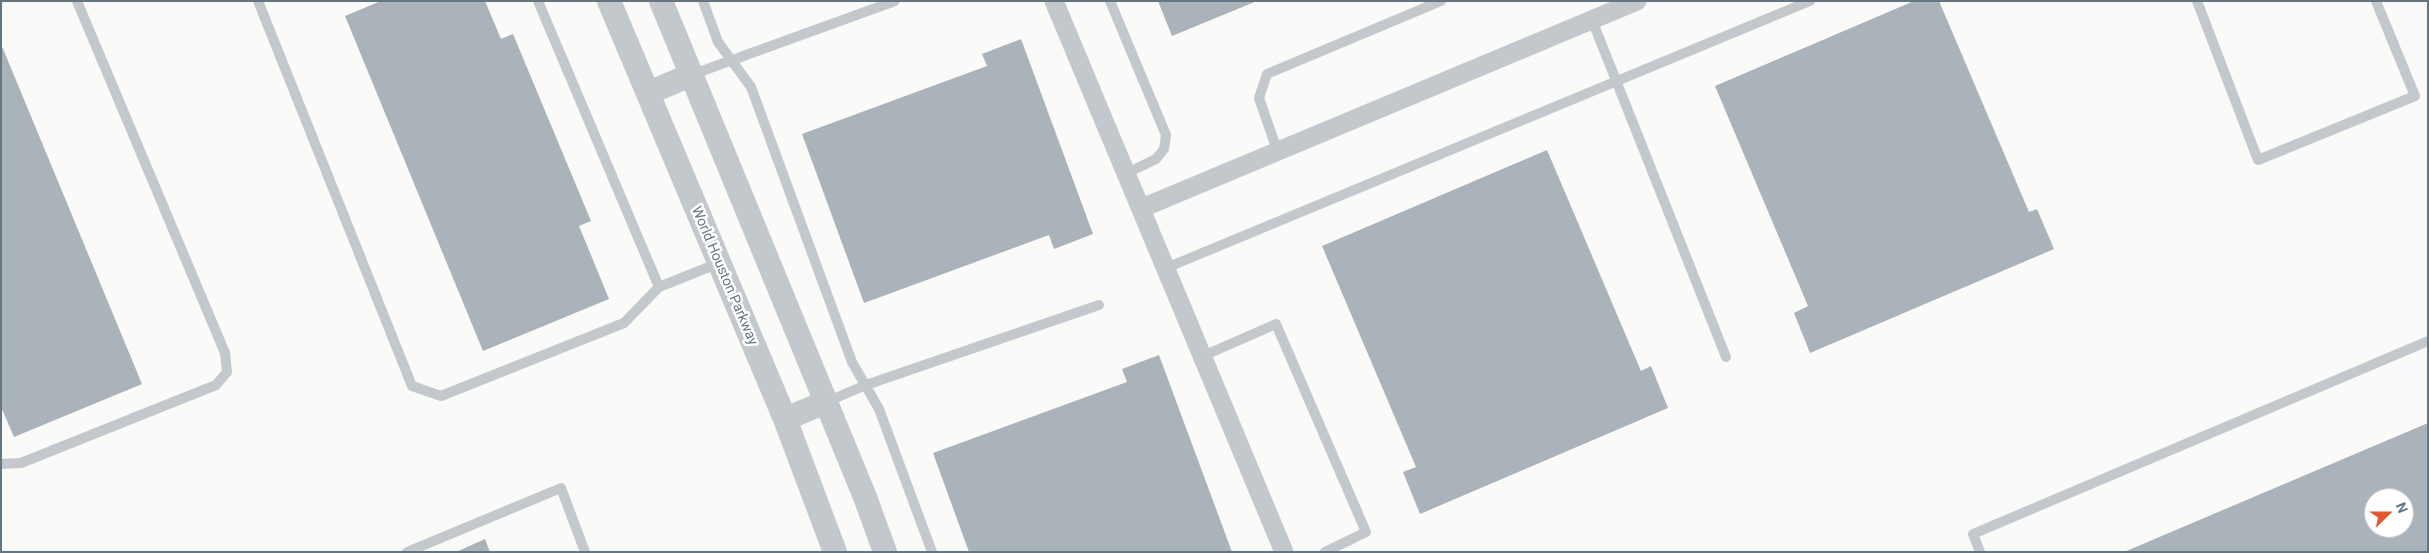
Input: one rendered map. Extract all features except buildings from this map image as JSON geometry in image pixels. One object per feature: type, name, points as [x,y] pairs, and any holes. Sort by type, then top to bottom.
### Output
[{"type":"street","name":"World Houston Parkway","points":[[609,1],[785,419],[834,552]]},
{"type":"street","points":[[661,1],[826,402],[885,552]]},
{"type":"street","points":[[1054,1],[1284,552]]},
{"type":"street","points":[[1142,208],[1637,1]]},
{"type":"street","points":[[648,93],[691,75]]},
{"type":"street","points":[[785,419],[826,402]]},
{"type":"lane","points":[[1,464],[21,463],[216,385],[227,372],[226,353],[77,1]]},
{"type":"lane","points":[[258,1],[412,386],[441,396],[624,323],[659,287],[719,263]]},
{"type":"lane","points":[[538,1],[659,287]]},
{"type":"lane","points":[[703,1],[718,42],[751,87],[852,362],[879,409],[932,552]]},
{"type":"lane","points":[[691,75],[895,1]]},
{"type":"lane","points":[[1110,1],[1166,135],[1164,149],[1156,159],[1127,173]]},
{"type":"lane","points":[[1278,150],[1259,98],[1267,74],[1441,1]]},
{"type":"lane","points":[[1166,268],[1810,1]]},
{"type":"lane","points":[[2197,1],[2258,160],[2415,96],[2376,1]]},
{"type":"lane","points":[[1592,20],[1726,357]]},
{"type":"lane","points":[[826,402],[866,385],[1099,306]]},
{"type":"lane","points":[[1203,356],[1276,324],[1366,532],[1325,552]]},
{"type":"lane","points":[[1980,552],[1973,534],[2428,341]]},
{"type":"lane","points":[[407,552],[561,488],[585,552]]}]
